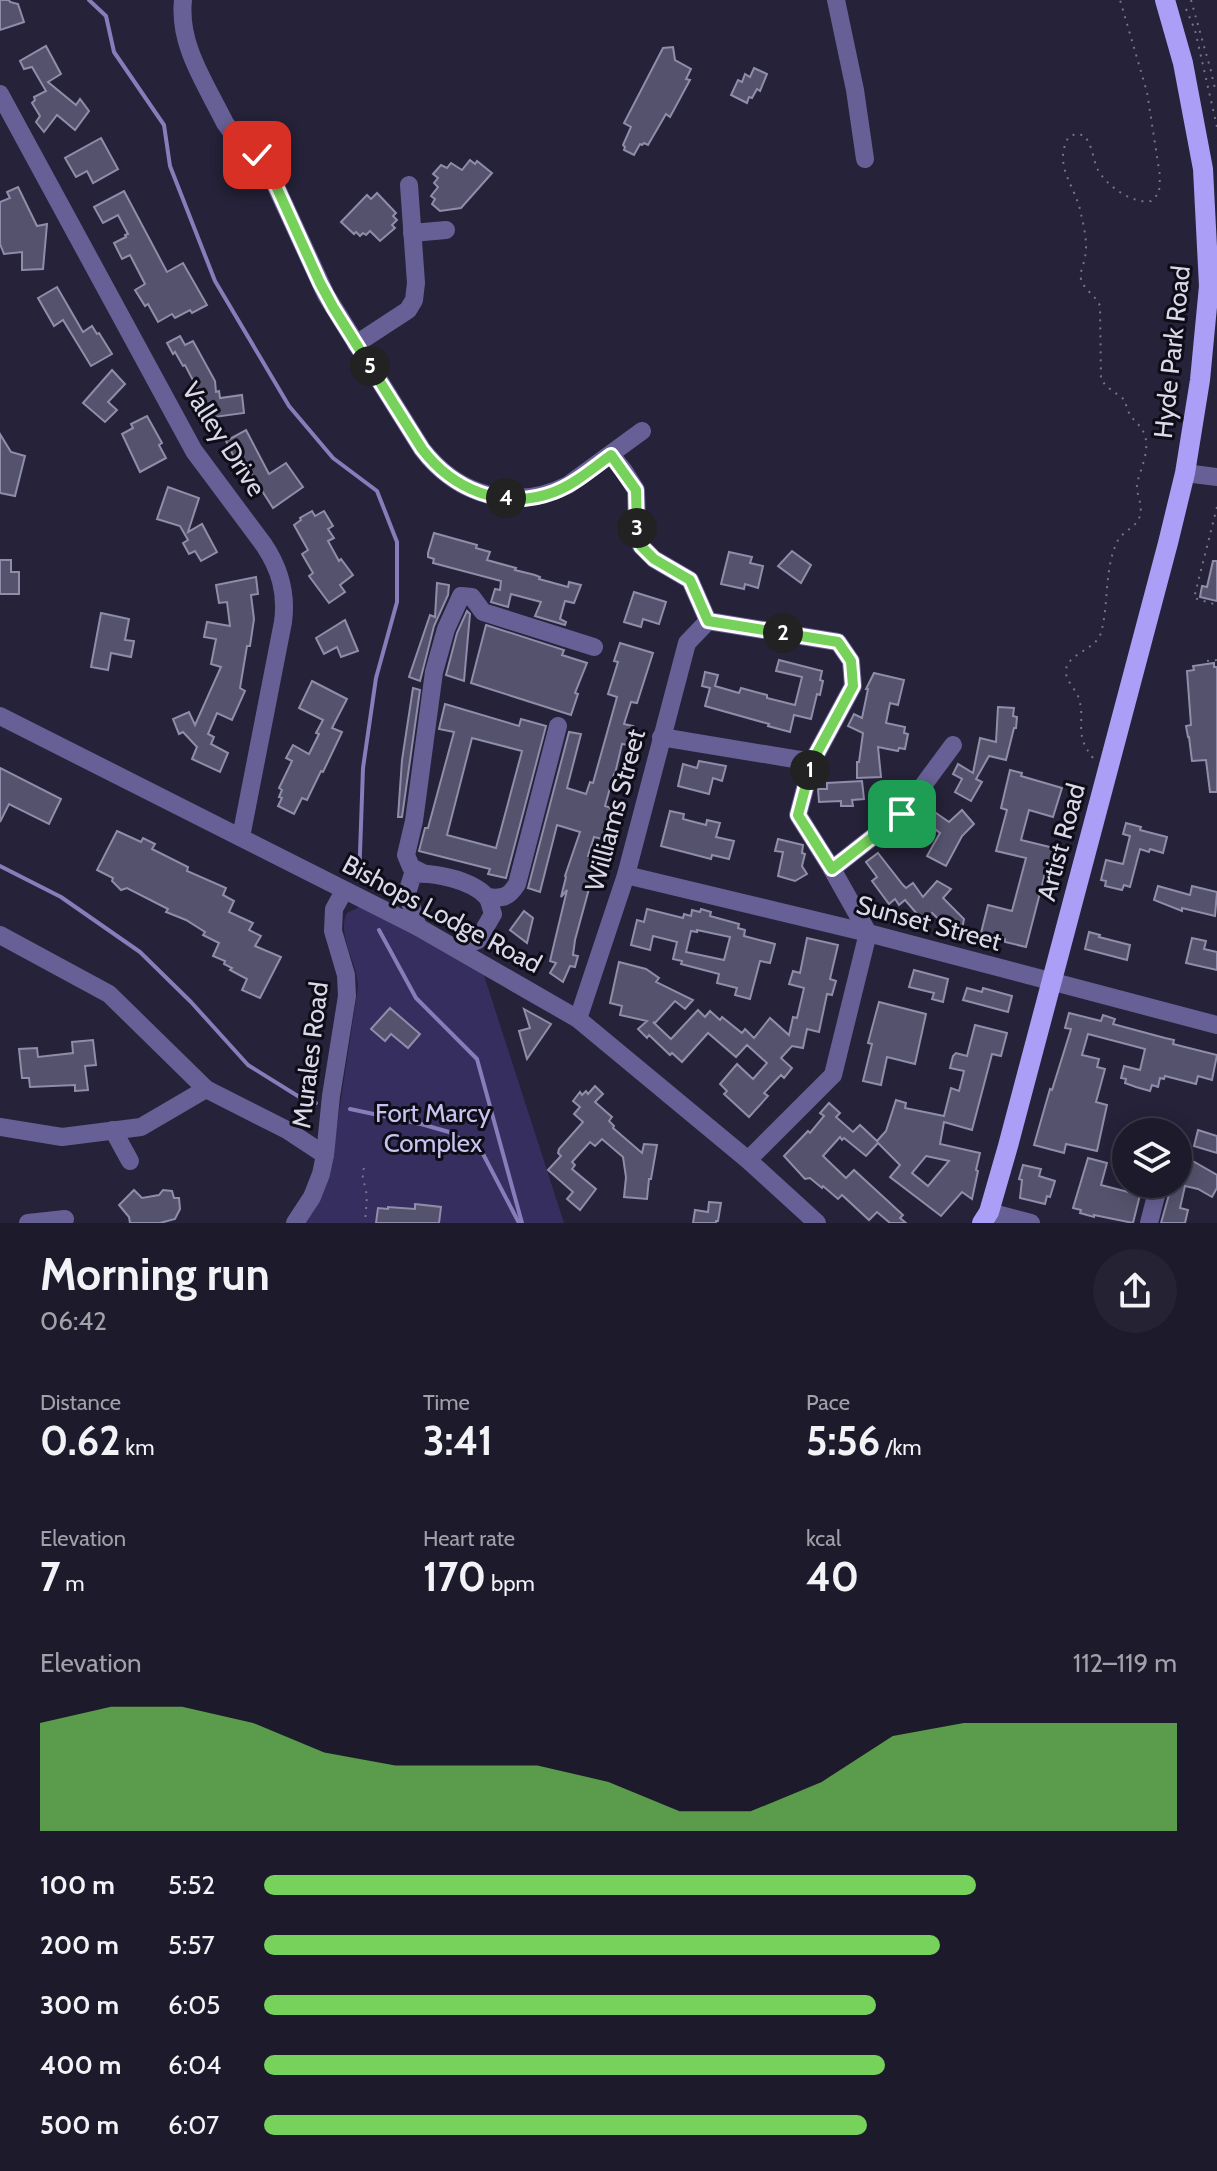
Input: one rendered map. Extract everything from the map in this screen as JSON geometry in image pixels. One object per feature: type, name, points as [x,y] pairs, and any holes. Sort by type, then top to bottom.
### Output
[{"type":"main road","name":"Hyde Park Road","points":[[1174,1],[1203,169],[1209,286],[1200,380],[1185,473]]},
{"type":"main road","name":"Artist Road","points":[[985,1217],[1008,1146],[1185,473]]},
{"type":"street","points":[[183,0],[184,36],[229,129],[267,167],[320,283],[430,459],[447,476],[469,489],[505,498],[531,498],[568,485],[642,431]]},
{"type":"street","points":[[836,0],[853,78],[865,159]]},
{"type":"street","name":"Valley Drive","points":[[0,94],[194,451],[264,545],[282,580],[285,601],[283,622],[241,837]]},
{"type":"street","points":[[356,344],[412,305],[416,289],[409,185]]},
{"type":"street","points":[[412,233],[446,230]]},
{"type":"street","points":[[611,455],[636,490],[637,529],[641,546],[654,559],[690,580],[708,621],[838,642],[851,661],[853,686],[812,762],[798,815],[868,933],[833,1075],[748,1160]]},
{"type":"street","points":[[1185,473],[1217,477]]},
{"type":"street","points":[[423,873],[411,867],[406,855],[414,821],[434,672],[446,629],[461,596],[472,597],[483,612],[594,647]]},
{"type":"street","name":"Williams Street","points":[[578,1019],[626,875],[687,643],[708,621]]},
{"type":"street","name":"Bishops Lodge Road","points":[[0,716],[418,927],[578,1019],[748,1160],[817,1223]]},
{"type":"street","points":[[418,927],[407,893],[413,874],[430,872],[468,884],[487,897],[501,899],[511,894],[517,884],[558,726]]},
{"type":"street","points":[[661,737],[812,762]]},
{"type":"street","points":[[832,869],[902,814],[953,745]]},
{"type":"street","name":"Sunset Street","points":[[626,875],[868,933],[1217,1025]]},
{"type":"street","name":"Murales Road","points":[[295,1223],[312,1197],[325,1155],[347,996],[346,975],[333,931],[334,909],[344,891]]},
{"type":"street","points":[[457,948],[478,940],[493,914],[487,897]]},
{"type":"street","points":[[0,935],[109,994],[206,1089],[287,1130],[325,1155]]},
{"type":"street","points":[[0,1127],[62,1137],[141,1127],[206,1089]]},
{"type":"street","points":[[113,1130],[130,1161]]},
{"type":"street","points":[[1149,1223],[1155,1198]]},
{"type":"street","points":[[985,1217],[1031,1223]]},
{"type":"street","points":[[28,1223],[65,1219]]},
{"type":"path","points":[[1095,759],[1083,741],[1080,701],[1066,669],[1070,661],[1091,647],[1100,635],[1114,550],[1120,537],[1136,524],[1140,514],[1137,487],[1146,442],[1142,430],[1128,414],[1125,400],[1101,379],[1100,306],[1081,278],[1086,250],[1082,217],[1062,154],[1068,138],[1075,134],[1083,135],[1090,143],[1099,171],[1113,186],[1139,201],[1151,201],[1159,193],[1160,176],[1147,92],[1120,0]]},
{"type":"path","points":[[1191,0],[1217,92]]},
{"type":"path","points":[[1174,1],[1195,30],[1217,127]]},
{"type":"path","points":[[1217,507],[1194,598],[1217,605]]},
{"type":"path","points":[[1207,661],[1217,660]]},
{"type":"path","points":[[364,1168],[362,1173],[367,1196],[365,1223]]},
{"type":"green space","name":"Fort Marcy Complex","points":[[359,907],[481,966],[564,1223],[304,1223],[330,1171],[358,987],[344,921],[347,913]]},
{"type":"building","points":[[0,0],[18,4],[24,22],[0,30]]},
{"type":"building","points":[[46,46],[61,74],[48,82],[76,105],[80,99],[89,111],[75,130],[57,115],[44,132],[36,122],[40,116],[32,103],[34,97],[46,91],[32,67],[24,69],[20,61]]},
{"type":"building","points":[[673,47],[675,60],[691,69],[686,79],[690,80],[670,117],[666,114],[648,145],[640,144],[634,155],[624,150],[623,145],[631,127],[624,123],[663,48]]},
{"type":"building","points":[[754,68],[767,74],[760,91],[757,89],[747,103],[731,95],[738,80],[742,82],[745,74],[750,77]]},
{"type":"building","points":[[101,138],[118,169],[93,183],[87,171],[76,177],[65,158]]},
{"type":"building","points":[[470,160],[475,164],[477,161],[492,173],[461,208],[440,211],[432,204],[435,199],[431,196],[438,187],[434,183],[438,178],[433,174],[441,165],[447,168],[451,163],[462,170]]},
{"type":"building","points":[[18,187],[37,226],[47,224],[43,269],[22,270],[22,252],[4,254],[0,244],[0,202],[10,198],[7,192]]},
{"type":"building","points":[[124,191],[167,272],[183,263],[207,305],[175,318],[172,314],[158,322],[148,304],[145,306],[135,290],[145,284],[130,255],[122,259],[114,243],[128,234],[118,215],[103,223],[94,207]]},
{"type":"building","points":[[377,193],[396,213],[393,216],[397,220],[392,225],[395,228],[380,241],[370,231],[366,235],[354,234],[341,222],[367,195],[371,199]]},
{"type":"building","points":[[57,287],[83,332],[92,326],[112,354],[91,366],[63,320],[54,326],[38,298]]},
{"type":"building","points":[[180,336],[185,345],[193,341],[215,381],[220,398],[242,395],[244,413],[207,418],[185,365],[167,343]]},
{"type":"building","points":[[112,370],[125,384],[108,402],[117,410],[105,422],[83,403]]},
{"type":"building","points":[[147,416],[162,443],[159,445],[166,458],[140,472],[122,434],[133,428],[131,424]]},
{"type":"building","points":[[246,430],[269,474],[286,463],[303,487],[273,508],[237,455],[234,457],[226,441]]},
{"type":"building","points":[[0,434],[11,452],[25,456],[15,496],[0,493]]},
{"type":"building","points":[[168,487],[199,498],[188,532],[202,524],[217,552],[201,561],[195,551],[189,554],[183,543],[188,540],[180,526],[157,519]]},
{"type":"building","points":[[312,511],[315,516],[324,511],[333,526],[328,529],[334,538],[328,541],[339,561],[341,559],[353,575],[340,585],[345,592],[329,603],[309,576],[313,573],[302,554],[308,550],[294,525]]},
{"type":"building","points":[[434,533],[477,545],[476,548],[490,552],[487,560],[516,568],[539,579],[568,587],[569,582],[581,585],[574,603],[565,601],[560,619],[566,622],[565,625],[535,616],[541,602],[511,594],[508,607],[491,602],[495,589],[500,590],[501,581],[433,563],[434,559],[428,557],[428,553]]},
{"type":"building","points":[[792,551],[811,565],[801,583],[778,566]]},
{"type":"building","points":[[729,552],[752,557],[750,563],[763,566],[758,588],[745,584],[744,589],[721,584]]},
{"type":"building","points":[[0,560],[11,560],[11,572],[19,572],[19,594],[0,594]]},
{"type":"building","points":[[1213,561],[1217,561],[1217,601],[1200,597],[1202,586],[1207,587]]},
{"type":"building","points":[[256,577],[258,594],[251,595],[254,619],[240,688],[245,691],[232,720],[217,713],[208,734],[214,737],[211,744],[228,753],[220,772],[192,759],[197,747],[183,732],[179,734],[173,719],[189,712],[195,725],[221,667],[211,664],[216,639],[204,637],[207,622],[230,626],[227,602],[219,603],[216,585]]},
{"type":"building","points":[[437,583],[449,585],[448,595],[434,626],[420,681],[409,677],[430,615],[435,617]]},
{"type":"building","points":[[634,592],[666,602],[659,624],[643,619],[641,627],[624,622]]},
{"type":"building","points":[[467,611],[470,614],[464,681],[446,675],[457,633]]},
{"type":"building","points":[[101,613],[129,619],[125,640],[134,641],[131,657],[111,653],[108,670],[91,667]]},
{"type":"building","points":[[345,620],[358,651],[341,657],[337,647],[324,654],[316,638]]},
{"type":"building","points":[[486,625],[564,650],[562,655],[587,663],[575,693],[578,694],[571,715],[471,683]]},
{"type":"building","points":[[620,643],[653,653],[637,703],[631,702],[624,724],[633,726],[628,745],[622,744],[605,806],[611,808],[602,839],[594,837],[588,856],[593,858],[591,866],[595,867],[575,940],[573,955],[578,956],[575,967],[570,966],[563,982],[550,973],[556,963],[550,961],[567,890],[561,897],[565,876],[580,832],[557,825],[540,892],[528,888],[569,732],[581,734],[567,788],[586,794],[590,782],[593,783],[617,697],[608,694],[618,662],[614,661]]},
{"type":"building","points":[[779,660],[822,671],[820,695],[817,694],[811,719],[794,715],[790,732],[705,706],[710,688],[702,686],[705,672],[718,675],[715,686],[739,693],[741,688],[795,705],[802,677],[776,671]]},
{"type":"building","points":[[1214,663],[1217,667],[1217,792],[1210,792],[1206,760],[1192,761],[1186,726],[1191,725],[1187,671],[1194,670],[1193,666]]},
{"type":"building","points":[[874,673],[904,680],[898,705],[890,703],[886,723],[905,727],[904,733],[908,734],[905,749],[899,748],[898,751],[878,747],[881,777],[857,778],[863,733],[848,726],[854,714],[862,718],[866,689]]},
{"type":"building","points":[[312,681],[347,699],[332,728],[342,732],[307,800],[302,798],[294,814],[278,806],[282,798],[279,797],[282,790],[279,788],[292,761],[286,758],[293,745],[309,754],[319,734],[316,733],[323,720],[299,708]]},
{"type":"building","points":[[413,688],[420,690],[402,817],[398,817],[402,760]]},
{"type":"building","points":[[445,704],[519,726],[521,719],[546,726],[506,878],[488,874],[490,869],[419,851],[454,732],[439,729]],"holes":[[[472,738],[522,751],[496,848],[447,835]]]},
{"type":"building","points":[[998,707],[1014,708],[1016,728],[1006,760],[989,756],[976,779],[982,782],[971,801],[955,792],[962,779],[953,774],[958,764],[973,773],[980,738],[996,742]]},
{"type":"building","points":[[699,761],[726,766],[722,781],[713,778],[709,794],[678,786],[683,764],[697,768]]},
{"type":"building","points":[[0,768],[61,799],[49,824],[9,804],[0,822]]},
{"type":"building","points":[[1010,770],[1062,788],[1053,817],[1029,810],[1021,840],[1058,849],[1054,864],[1048,862],[1026,947],[981,933],[988,905],[1012,911],[1026,858],[996,851],[1007,810],[1001,808]]},
{"type":"building","points":[[862,781],[864,799],[852,800],[853,806],[841,806],[841,801],[819,802],[818,789],[827,789],[827,783]]},
{"type":"building","points":[[926,806],[949,822],[962,810],[974,824],[962,836],[946,866],[927,856],[940,833],[918,816]]},
{"type":"building","points":[[670,811],[684,814],[683,819],[706,825],[707,820],[720,823],[716,837],[734,841],[729,859],[712,855],[711,859],[661,846]]},
{"type":"building","points":[[1126,823],[1167,837],[1163,853],[1140,849],[1130,887],[1124,885],[1122,890],[1105,886],[1106,881],[1101,880],[1106,860],[1123,864],[1130,836],[1123,834]]},
{"type":"building","points":[[117,831],[141,842],[143,838],[155,844],[152,849],[188,867],[187,871],[226,888],[223,895],[234,901],[229,912],[253,923],[249,930],[261,936],[255,946],[281,957],[260,998],[242,990],[247,979],[230,970],[232,968],[224,964],[225,961],[213,956],[219,943],[203,935],[205,932],[127,888],[121,890],[112,881],[113,878],[97,870]]},
{"type":"building","points":[[778,839],[803,845],[802,853],[805,854],[802,866],[807,874],[795,881],[778,876],[783,852],[775,851]]},
{"type":"building","points":[[878,853],[906,888],[913,883],[923,897],[937,881],[951,889],[943,898],[964,919],[962,930],[946,926],[932,913],[924,922],[905,900],[899,905],[895,899],[889,904],[872,881],[877,877],[866,862]]},
{"type":"building","points":[[1158,886],[1190,895],[1192,886],[1217,892],[1215,916],[1182,908],[1182,911],[1154,900]]},
{"type":"building","points":[[647,909],[683,918],[684,914],[691,916],[692,910],[700,912],[701,909],[711,912],[710,916],[739,924],[738,928],[745,930],[744,936],[775,944],[770,963],[760,961],[750,999],[735,995],[737,988],[717,983],[719,974],[673,959],[677,942],[653,936],[650,950],[631,945],[637,920],[644,922]],"holes":[[[691,931],[730,937],[724,960],[686,952]]]},
{"type":"building","points":[[524,911],[533,918],[527,943],[510,930]]},
{"type":"building","points":[[1089,932],[1130,945],[1127,960],[1085,949]]},
{"type":"building","points":[[807,938],[838,945],[830,979],[836,981],[832,995],[827,994],[819,1032],[807,1029],[803,1048],[792,1046],[781,1058],[792,1068],[764,1093],[768,1096],[749,1117],[724,1094],[727,1091],[720,1084],[737,1064],[753,1079],[767,1063],[747,1045],[736,1057],[708,1033],[682,1062],[638,1029],[647,1021],[620,1015],[622,1006],[610,1003],[619,962],[646,969],[659,978],[656,982],[693,1000],[685,1009],[675,1001],[653,1022],[671,1039],[698,1010],[705,1017],[710,1011],[720,1020],[722,1017],[742,1033],[745,1029],[754,1038],[770,1018],[789,1035],[793,1017],[797,1018],[804,988],[789,984],[793,971],[800,973]]},
{"type":"building","points":[[1192,938],[1206,941],[1204,949],[1217,952],[1217,970],[1186,963]]},
{"type":"building","points":[[914,970],[948,979],[943,1002],[932,999],[934,993],[909,987]]},
{"type":"building","points":[[967,988],[982,992],[983,988],[1012,996],[1008,1012],[963,1000]]},
{"type":"building","points":[[879,1002],[926,1014],[915,1064],[887,1057],[881,1085],[863,1081],[872,1044],[868,1043]]},
{"type":"building","points":[[390,1008],[420,1034],[408,1048],[391,1034],[385,1041],[371,1029]]},
{"type":"building","points":[[524,1009],[551,1024],[527,1059],[519,1031],[530,1028]]},
{"type":"building","points":[[1069,1013],[1101,1021],[1103,1015],[1115,1019],[1113,1024],[1217,1055],[1212,1080],[1198,1076],[1196,1084],[1165,1076],[1164,1079],[1160,1078],[1158,1087],[1152,1085],[1150,1091],[1125,1083],[1126,1079],[1121,1078],[1124,1066],[1140,1070],[1145,1049],[1088,1034],[1082,1055],[1099,1059],[1097,1067],[1105,1069],[1096,1102],[1107,1105],[1097,1151],[1066,1144],[1064,1153],[1034,1145],[1071,1029],[1065,1028]]},
{"type":"building","points":[[975,1025],[1007,1033],[1001,1056],[992,1054],[972,1130],[944,1122],[940,1144],[980,1153],[972,1199],[962,1192],[941,1216],[890,1177],[900,1165],[878,1143],[866,1156],[840,1137],[823,1156],[846,1178],[854,1170],[903,1215],[900,1218],[906,1223],[890,1223],[877,1212],[869,1220],[842,1195],[838,1199],[810,1178],[805,1179],[784,1156],[808,1131],[810,1133],[824,1116],[820,1113],[829,1103],[840,1113],[836,1117],[853,1132],[860,1125],[877,1141],[886,1131],[896,1100],[906,1103],[905,1108],[944,1116],[951,1088],[959,1091],[964,1071],[950,1068],[953,1056],[956,1053],[967,1056]],"holes":[[[926,1156],[949,1161],[928,1186],[912,1173]]]},
{"type":"building","points":[[93,1040],[96,1065],[85,1066],[88,1090],[75,1091],[75,1085],[30,1087],[29,1078],[22,1078],[19,1049],[37,1048],[38,1057],[73,1053],[72,1042]]},
{"type":"building","points":[[595,1086],[603,1094],[595,1102],[612,1117],[609,1121],[613,1128],[642,1153],[644,1144],[657,1145],[647,1199],[624,1197],[626,1177],[623,1157],[602,1139],[595,1146],[590,1142],[572,1162],[575,1165],[572,1169],[596,1189],[580,1210],[567,1199],[573,1192],[548,1170],[561,1156],[559,1149],[583,1122],[574,1114],[580,1107],[573,1101],[580,1092],[582,1095],[586,1091],[588,1094]]},
{"type":"building","points":[[1198,1130],[1217,1136],[1217,1153],[1194,1146]]},
{"type":"building","points":[[1088,1158],[1107,1163],[1101,1185],[1112,1188],[1112,1198],[1139,1198],[1133,1223],[1094,1217],[1073,1208]]},
{"type":"building","points":[[1192,1161],[1217,1175],[1217,1188],[1212,1197],[1192,1188]]},
{"type":"building","points":[[1023,1165],[1041,1169],[1039,1176],[1055,1181],[1045,1204],[1020,1198],[1022,1180],[1019,1179]]},
{"type":"building","points":[[134,1190],[142,1198],[159,1195],[163,1190],[172,1191],[174,1198],[179,1198],[180,1209],[175,1219],[160,1223],[130,1223],[119,1205]]},
{"type":"building","points":[[1168,1198],[1182,1198],[1180,1208],[1188,1210],[1185,1223],[1161,1223]]},
{"type":"building","points":[[709,1202],[721,1203],[718,1221],[693,1223],[695,1210],[708,1212]]},
{"type":"building","points":[[415,1204],[441,1207],[439,1223],[376,1223],[378,1208],[415,1209]]},
{"type":"waterway","points":[[89,0],[106,16],[114,52],[164,125],[170,166],[215,281],[289,406],[333,458],[377,491],[397,542],[397,602],[376,678],[363,768],[359,881]]},
{"type":"waterway","points":[[0,866],[61,897],[140,952],[248,1065],[301,1098],[316,1103]]},
{"type":"waterway","points":[[379,930],[416,998],[477,1059],[522,1223]]},
{"type":"waterway","points":[[350,1109],[449,1132],[482,1152],[519,1223]]},
{"type":"route","points":[[257,155],[271,175],[333,307],[422,449],[438,468],[458,484],[480,493],[505,498],[531,498],[568,485],[611,455],[636,490],[637,529],[641,546],[654,559],[690,580],[708,621],[838,642],[851,661],[853,686],[812,762],[798,815],[832,869],[902,814]]}]
